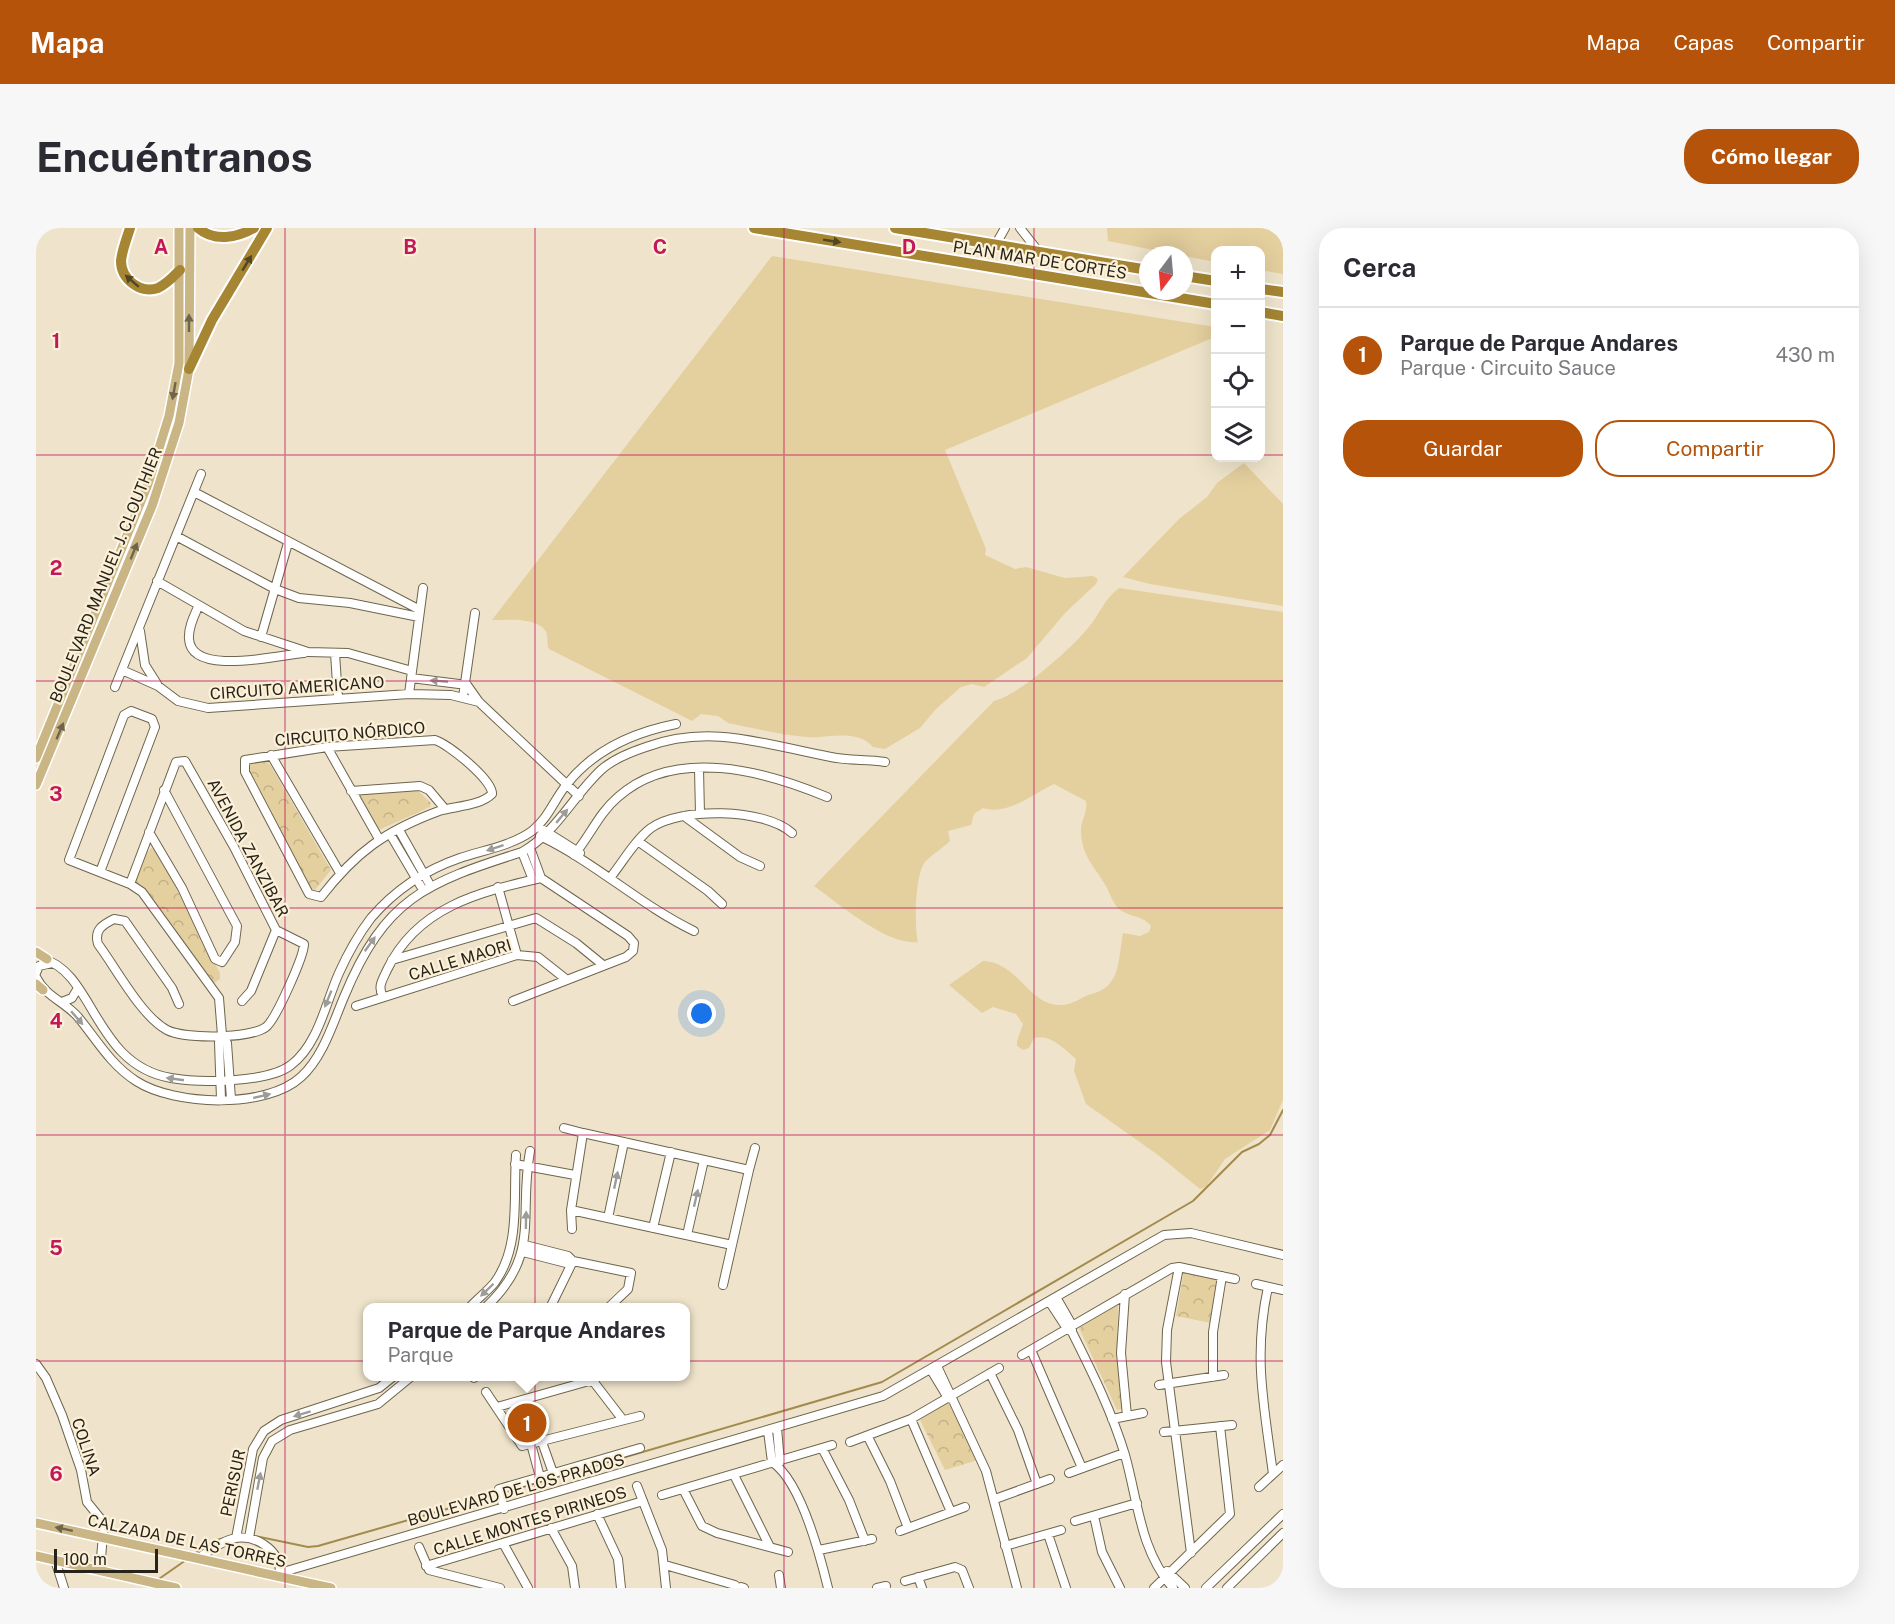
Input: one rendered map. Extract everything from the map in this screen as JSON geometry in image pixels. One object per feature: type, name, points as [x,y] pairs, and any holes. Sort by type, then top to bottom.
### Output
[{"type":"highway","points":[[130,228],[121,261],[123,271],[130,282],[146,290],[155,289],[166,284],[180,270]]},
{"type":"highway","points":[[198,228],[219,237],[243,234],[254,228]]},
{"type":"highway","points":[[189,369],[212,320],[267,228]]},
{"type":"highway","name":"PLAN MAR DE CORTÉS","points":[[754,228],[1211,303]]},
{"type":"highway","name":"PLAN MAR DE CORTÉS","points":[[895,228],[1139,268]]},
{"type":"highway","points":[[1193,277],[1211,280]]},
{"type":"highway","points":[[1265,290],[1283,292]]},
{"type":"highway","points":[[1265,313],[1283,316]]},
{"type":"main road","name":"BOULEVARD MANUEL J. CLOUTHIER","points":[[36,758],[161,447],[178,363],[179,228]]},
{"type":"main road","name":"BOULEVARD MANUEL J. CLOUTHIER","points":[[36,784],[152,506],[179,423],[189,369],[190,228]]},
{"type":"main road","points":[[36,952],[50,962]]},
{"type":"main road","name":"CALZADA DE LAS TORRES","points":[[36,1523],[276,1574],[331,1588]]},
{"type":"main road","points":[[36,1556],[174,1587]]},
{"type":"street","points":[[996,244],[1005,228]]},
{"type":"street","points":[[1020,228],[1038,251]]},
{"type":"street","name":"CIRCUITO AMERICANO","points":[[115,687],[140,630],[157,581],[201,474]]},
{"type":"street","points":[[194,492],[419,614]]},
{"type":"street","points":[[176,536],[275,589],[299,598],[419,614]]},
{"type":"street","points":[[261,637],[288,543]]},
{"type":"street","points":[[157,581],[198,607],[244,631],[308,652]]},
{"type":"street","name":"CIRCUITO AMERICANO","points":[[409,694],[423,588]]},
{"type":"street","points":[[198,607],[189,639],[192,648],[206,660],[230,661],[308,652],[335,653],[374,658],[412,675],[467,685],[479,702],[579,796]]},
{"type":"street","points":[[463,697],[467,685],[476,613]]},
{"type":"street","name":"CIRCUITO AMERICANO","points":[[140,630],[145,665],[158,686]]},
{"type":"street","points":[[335,653],[338,699]]},
{"type":"street","name":"CIRCUITO AMERICANO","points":[[122,670],[158,686],[178,701],[208,708],[409,694],[463,697],[479,702]]},
{"type":"street","points":[[100,872],[155,727],[152,719],[136,712],[124,715],[69,860],[130,884],[142,892],[219,998],[222,1035],[219,1056],[221,1099]]},
{"type":"street","points":[[36,957],[66,971],[108,1036],[137,1065],[173,1079],[230,1079],[271,1074],[291,1065],[301,1055],[354,942],[382,906],[420,876],[460,858],[501,846],[534,829],[567,783],[607,749],[638,734],[676,724]]},
{"type":"street","points":[[50,962],[39,966],[36,976],[40,987],[62,1002],[79,1018],[102,1050],[138,1082],[179,1095],[231,1100],[268,1095],[302,1076],[328,1033],[364,953],[388,920],[426,888],[454,874],[530,848],[546,834],[602,769],[629,752],[663,740],[686,737],[752,739],[828,757],[885,762]]},
{"type":"street","name":"CIRCUITO NÓRDICO","points":[[430,740],[442,742],[472,767],[492,789],[488,798],[445,809],[378,838],[340,873],[321,897],[313,897],[306,890],[243,766],[247,759],[327,747],[430,740]]},
{"type":"street","points":[[327,747],[378,838]]},
{"type":"street","points":[[271,755],[340,873]]},
{"type":"street","name":"AVENIDA ZANZIBAR","points":[[164,790],[176,762],[182,760],[187,762],[276,930],[304,946],[274,1016],[260,1030],[222,1035]]},
{"type":"street","points":[[699,769],[700,814]]},
{"type":"street","points":[[576,852],[603,813],[630,787],[662,773],[699,769],[765,775],[827,797]]},
{"type":"street","points":[[351,791],[420,786],[429,790],[445,809]]},
{"type":"street","points":[[149,832],[182,888],[219,961],[224,961],[238,932],[235,921],[164,790]]},
{"type":"street","points":[[130,884],[164,790]]},
{"type":"street","points":[[610,878],[657,824],[684,816],[700,814],[755,817],[774,821],[792,833]]},
{"type":"street","points":[[684,816],[740,857],[760,866]]},
{"type":"street","points":[[534,829],[576,852],[610,878],[694,931]]},
{"type":"street","points":[[399,830],[426,888]]},
{"type":"street","points":[[390,834],[420,876]]},
{"type":"street","points":[[639,842],[708,891],[722,904]]},
{"type":"street","points":[[530,848],[537,879]]},
{"type":"street","points":[[513,1000],[626,957],[634,946],[628,936],[537,879],[522,852]]},
{"type":"street","points":[[383,996],[381,985],[392,960],[418,928],[435,914],[466,897],[498,887],[537,879]]},
{"type":"street","points":[[498,887],[517,955]]},
{"type":"street","points":[[392,960],[530,918],[545,922],[603,965]]},
{"type":"street","points":[[178,1004],[172,988],[125,921],[114,919],[100,927],[96,937],[98,944],[159,1025],[176,1034],[222,1035]]},
{"type":"street","points":[[242,1001],[251,991],[276,930]]},
{"type":"street","name":"CALLE MAORI","points":[[356,1006],[517,955],[538,957],[567,980]]},
{"type":"street","points":[[62,1002],[72,998],[78,988]]},
{"type":"street","points":[[222,1035],[227,1043],[231,1100]]},
{"type":"street","points":[[219,1056],[228,1055]]},
{"type":"street","points":[[291,1065],[302,1076]]},
{"type":"street","points":[[564,1128],[749,1170]]},
{"type":"street","points":[[572,1229],[575,1175],[583,1133]]},
{"type":"street","points":[[608,1218],[624,1142]]},
{"type":"street","points":[[723,1285],[755,1148]]},
{"type":"street","points":[[490,1303],[509,1282],[524,1249],[530,1151]]},
{"type":"street","points":[[654,1228],[671,1152]]},
{"type":"street","points":[[474,1303],[494,1284],[510,1250],[514,1219],[516,1155]]},
{"type":"street","points":[[687,1235],[704,1160]]},
{"type":"street","points":[[515,1164],[575,1175]]},
{"type":"street","points":[[572,1210],[732,1245]]},
{"type":"street","name":"BOULEVARD DE LOS PRADOS","points":[[276,1574],[883,1396],[1164,1235],[1191,1233],[1283,1255]]},
{"type":"street","points":[[524,1249],[566,1263],[573,1261],[631,1273],[628,1289],[613,1303]]},
{"type":"street","points":[[552,1303],[573,1261]]},
{"type":"street","points":[[1179,1267],[1167,1330],[1169,1383],[1191,1553]]},
{"type":"street","points":[[1022,1355],[1070,1329],[1125,1294],[1179,1267],[1235,1280]]},
{"type":"street","points":[[1213,1377],[1213,1332],[1222,1276]]},
{"type":"street","points":[[1256,1284],[1283,1290]]},
{"type":"street","points":[[1268,1287],[1258,1352],[1273,1474]]},
{"type":"street","points":[[1125,1294],[1121,1353],[1127,1416]]},
{"type":"street","points":[[1053,1299],[1070,1329],[1112,1419],[1124,1453],[1147,1544],[1173,1588]]},
{"type":"street","points":[[1031,1350],[1082,1468]]},
{"type":"street","name":"COLINA","points":[[36,1364],[46,1378],[62,1415],[81,1470],[87,1502],[104,1523],[104,1538]]},
{"type":"street","points":[[934,1368],[973,1438],[996,1498],[1005,1546],[1017,1588]]},
{"type":"street","points":[[850,1442],[911,1419],[999,1368]]},
{"type":"street","points":[[990,1373],[1018,1430],[1037,1484]]},
{"type":"street","points":[[1159,1385],[1224,1375]]},
{"type":"street","name":"PERISUR","points":[[237,1538],[250,1463],[257,1440],[264,1431],[281,1420],[379,1388],[389,1381]]},
{"type":"street","name":"PERISUR","points":[[395,1381],[399,1388]]},
{"type":"street","name":"PERISUR","points":[[249,1538],[267,1448],[290,1430],[378,1404],[407,1381]]},
{"type":"street","points":[[497,1407],[589,1381]]},
{"type":"street","points":[[593,1381],[623,1420]]},
{"type":"street","points":[[486,1392],[520,1444],[542,1442],[640,1416]]},
{"type":"street","points":[[326,1406],[330,1418]]},
{"type":"street","points":[[1112,1419],[1143,1413]]},
{"type":"street","points":[[911,1419],[951,1512]]},
{"type":"street","points":[[1164,1432],[1232,1425]]},
{"type":"street","points":[[1154,1588],[1230,1514],[1220,1426]]},
{"type":"street","points":[[777,1428],[777,1463]]},
{"type":"street","points":[[768,1431],[777,1463],[800,1502],[819,1550],[828,1588]]},
{"type":"street","points":[[868,1437],[890,1481],[904,1529],[965,1507]]},
{"type":"street","points":[[542,1442],[553,1473]]},
{"type":"street","points":[[531,1444],[540,1477]]},
{"type":"street","points":[[662,1495],[832,1445]]},
{"type":"street","name":"BOULEVARD DE LOS PRADOS","points":[[504,1509],[498,1489],[640,1448]]},
{"type":"street","points":[[819,1550],[868,1540],[822,1448]]},
{"type":"street","points":[[1069,1473],[1124,1453]]},
{"type":"street","points":[[1259,1487],[1283,1465]]},
{"type":"street","points":[[734,1475],[770,1547]]},
{"type":"street","points":[[996,1498],[1050,1479]]},
{"type":"street","points":[[637,1486],[657,1532],[665,1565],[666,1588]]},
{"type":"street","points":[[683,1489],[702,1526],[717,1533],[788,1552]]},
{"type":"street","name":"CALLE MONTES PIRINEOS","points":[[426,1566],[643,1501]]},
{"type":"street","points":[[1075,1521],[1137,1503]]},
{"type":"street","points":[[597,1514],[618,1559],[621,1588]]},
{"type":"street","points":[[1207,1587],[1283,1514]]},
{"type":"street","points":[[1094,1516],[1102,1552],[1120,1588]]},
{"type":"street","points":[[550,1528],[572,1566],[575,1588]]},
{"type":"street","points":[[1005,1546],[1061,1530]]},
{"type":"street","points":[[1227,1588],[1283,1533]]},
{"type":"street","points":[[1048,1534],[1066,1588]]},
{"type":"street","points":[[100,1570],[104,1538]]},
{"type":"street","points":[[199,1558],[222,1543],[237,1538],[249,1538],[269,1548],[278,1560],[276,1574]]},
{"type":"street","points":[[503,1543],[528,1588]]},
{"type":"street","points":[[419,1548],[426,1566],[434,1572],[476,1585],[500,1588]]},
{"type":"street","points":[[55,1560],[64,1588]]},
{"type":"street","points":[[665,1565],[712,1584],[740,1587]]},
{"type":"street","points":[[904,1581],[959,1567],[969,1588]]},
{"type":"street","points":[[779,1575],[782,1588]]},
{"type":"street","points":[[1167,1576],[1185,1588]]},
{"type":"street","points":[[918,1577],[922,1588]]},
{"type":"street","points":[[877,1588],[886,1586]]},
{"type":"street","points":[[1207,1587],[1216,1588]]},
{"type":"green space","points":[[1107,228],[1283,228],[1283,274],[1265,271],[1265,246],[1211,246],[1211,261],[1193,258],[1193,246],[1139,247],[1108,241]]},
{"type":"green space","points":[[772,256],[1211,326],[1210,339],[945,450],[986,549],[985,555],[1015,569],[1026,567],[1065,578],[1093,576],[1098,579],[1096,584],[1066,612],[1027,658],[984,687],[972,684],[961,687],[935,710],[920,728],[885,749],[873,747],[866,741],[850,736],[787,735],[728,723],[718,716],[701,714],[692,721],[549,649],[545,630],[535,623],[520,620],[492,620]]},
{"type":"green space","points":[[1244,463],[1283,504],[1283,606],[1150,584],[1123,577],[1179,519],[1207,497],[1217,483]]},
{"type":"green space","points":[[1119,588],[1283,612],[1283,1100],[1270,1130],[1225,1159],[1206,1187],[1200,1189],[1158,1155],[1086,1104],[1074,1071],[1076,1059],[1062,1047],[1052,1040],[1040,1037],[1034,1038],[1029,1048],[1023,1050],[1017,1046],[1023,1024],[1016,1014],[993,1007],[982,1013],[949,985],[983,961],[997,964],[1009,971],[1040,999],[1052,1004],[1065,1004],[1100,991],[1112,981],[1118,966],[1123,933],[1140,936],[1149,932],[1151,926],[1148,922],[1116,906],[1087,857],[1081,833],[1086,801],[1054,784],[1010,807],[992,810],[983,808],[974,814],[971,825],[948,831],[950,841],[925,862],[919,878],[916,914],[918,942],[906,941],[879,931],[814,886],[994,701],[1031,681],[1070,647]]},
{"type":"green space","points":[[249,761],[266,761],[271,766],[331,870],[315,890],[310,890],[246,770]]},
{"type":"green space","points":[[416,789],[431,803],[430,807],[379,830],[376,829],[359,797],[361,793]]},
{"type":"green space","points":[[151,848],[157,851],[220,973],[220,979],[214,983],[150,896],[137,884],[135,879]]},
{"type":"green space","points":[[1184,1271],[1220,1278],[1211,1323],[1176,1316]]},
{"type":"green space","points":[[1118,1305],[1117,1358],[1122,1409],[1117,1410],[1079,1328]]},
{"type":"green space","points":[[950,1401],[978,1460],[945,1470],[920,1420]]},
{"type":"green space","points":[[535,1402],[545,1435],[524,1442],[505,1411]]},
{"type":"waterway","points":[[506,1492],[882,1382],[1193,1201],[1242,1152],[1259,1144],[1270,1135],[1283,1110]]},
{"type":"waterway","points":[[250,1535],[308,1547],[318,1546],[485,1498]]},
{"type":"waterway","points":[[193,1555],[213,1541],[236,1535]]},
{"type":"waterway","points":[[156,1581],[186,1560]]},
{"type":"place","name":"Parque de Parque Andares","points":[[527,1423]]}]
